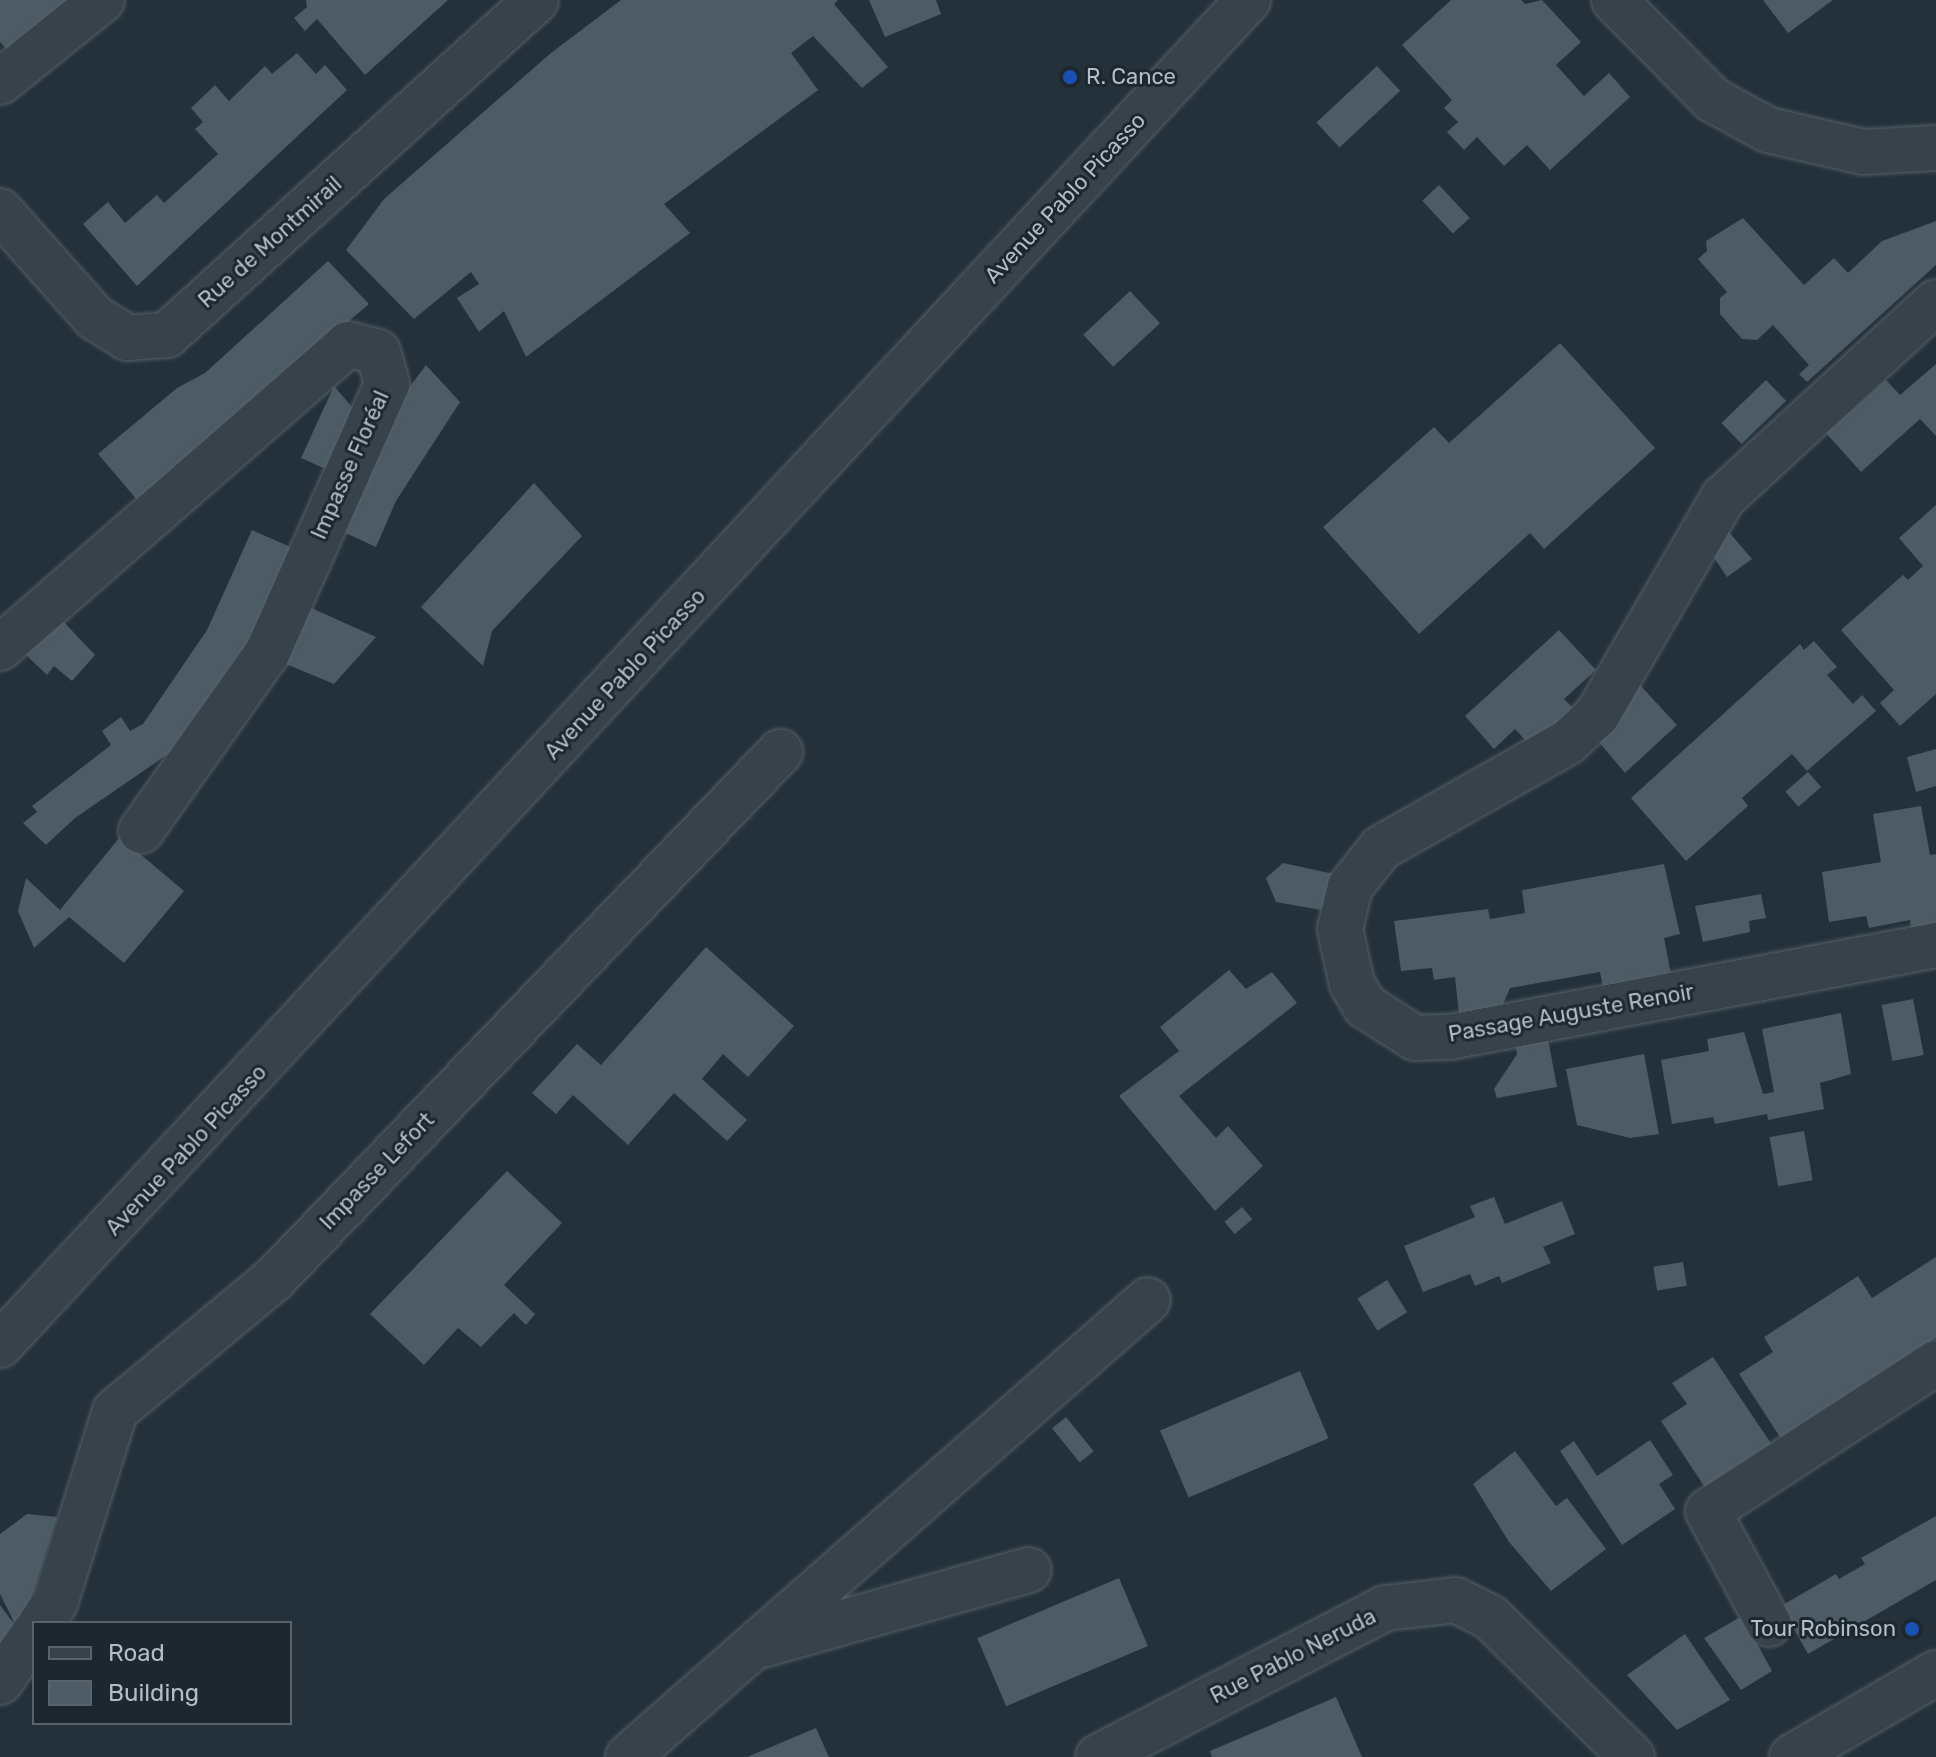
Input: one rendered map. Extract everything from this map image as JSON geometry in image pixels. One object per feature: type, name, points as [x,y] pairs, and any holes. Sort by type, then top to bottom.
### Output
[{"type":"street","points":[[0,82],[102,0]]},
{"type":"street","name":"Rue de Montmirail","points":[[0,211],[94,317],[127,338],[167,335],[536,0]]},
{"type":"street","name":"Avenue Pablo Picasso","points":[[0,1345],[1248,0]]},
{"type":"street","points":[[1614,0],[1713,100],[1768,130],[1863,152],[1936,148]]},
{"type":"street","name":"Passage Auguste Renoir","points":[[1936,302],[1723,498],[1597,715],[1568,742],[1381,848],[1350,887],[1340,929],[1352,984],[1365,1006],[1415,1038],[1450,1037],[1936,945]]},
{"type":"street","name":"Impasse Floréal","points":[[0,648],[348,344],[378,352],[387,384],[267,653],[141,831]]},
{"type":"street","name":"Impasse Lefort","points":[[42,1621],[55,1603],[115,1411],[274,1279],[780,752]]},
{"type":"street","points":[[628,1757],[1148,1300]]},
{"type":"street","points":[[1769,1624],[1708,1511],[1936,1363]]},
{"type":"street","points":[[751,1649],[1029,1570]]},
{"type":"street","name":"Rue Pablo Neruda","points":[[1098,1757],[1386,1608],[1456,1600],[1491,1618],[1632,1757]]},
{"type":"street","points":[[0,1682],[32,1636]]},
{"type":"street","points":[[1792,1757],[1936,1673]]},
{"type":"building","points":[[0,0],[88,0],[15,58],[0,42]]},
{"type":"building","points":[[306,0],[448,0],[365,75],[317,19],[305,31],[294,18],[307,7]]},
{"type":"building","points":[[621,0],[838,0],[834,4],[888,67],[862,88],[813,36],[791,53],[818,90],[664,204],[690,233],[526,357],[504,311],[479,332],[457,298],[479,284],[471,272],[414,319],[346,250],[384,199],[551,53]]},
{"type":"building","points":[[869,0],[936,0],[941,14],[885,37]]},
{"type":"building","points":[[1451,0],[1521,0],[1525,4],[1542,0],[1581,42],[1556,65],[1584,96],[1609,73],[1630,97],[1550,170],[1527,145],[1504,166],[1477,137],[1464,150],[1447,132],[1458,122],[1444,108],[1452,100],[1402,45]]},
{"type":"building","points":[[1763,0],[1833,0],[1788,33]]},
{"type":"building","points":[[297,53],[316,74],[325,65],[347,90],[137,286],[83,224],[108,202],[125,223],[157,195],[164,203],[218,154],[195,129],[203,122],[191,108],[215,85],[229,101],[265,66],[272,74]]},
{"type":"building","points":[[1377,66],[1400,91],[1339,147],[1316,123]]},
{"type":"building","points":[[1439,185],[1470,218],[1453,234],[1422,201]]},
{"type":"building","points":[[1743,218],[1804,285],[1834,258],[1848,273],[1882,241],[1936,221],[1936,265],[1807,382],[1799,374],[1809,365],[1773,325],[1757,340],[1742,339],[1720,314],[1720,298],[1727,292],[1698,259],[1707,251],[1706,241]]},
{"type":"building","points":[[328,261],[369,304],[138,501],[98,454],[177,388],[205,373]]},
{"type":"building","points":[[1130,291],[1160,323],[1113,367],[1083,335]]},
{"type":"building","points":[[1560,343],[1655,448],[1544,549],[1530,533],[1419,634],[1323,527],[1434,427],[1449,443]]},
{"type":"building","points":[[1936,364],[1936,436],[1920,419],[1861,472],[1826,433],[1886,380],[1900,395]]},
{"type":"building","points":[[426,365],[460,402],[396,501],[376,547],[341,531],[399,401]]},
{"type":"building","points":[[1766,380],[1786,401],[1742,444],[1721,423]]},
{"type":"building","points":[[334,386],[352,407],[328,470],[301,458]]},
{"type":"building","points":[[534,483],[582,536],[492,631],[483,666],[421,607]]},
{"type":"building","points":[[1936,505],[1936,694],[1900,726],[1880,703],[1894,690],[1841,630],[1903,575],[1908,580],[1923,566],[1899,538]]},
{"type":"building","points":[[252,530],[293,548],[248,647],[174,750],[75,818],[46,845],[23,823],[37,812],[32,806],[111,745],[102,731],[121,717],[130,731],[143,724],[207,630]]},
{"type":"building","points":[[1728,531],[1752,559],[1727,577],[1713,556]]},
{"type":"building","points":[[307,606],[376,637],[334,684],[281,662]]},
{"type":"building","points":[[62,620],[95,655],[72,681],[54,666],[47,675],[24,653]]},
{"type":"building","points":[[1559,630],[1596,670],[1564,699],[1574,709],[1559,725],[1527,742],[1515,729],[1494,749],[1465,716]]},
{"type":"building","points":[[1814,641],[1837,667],[1827,675],[1853,704],[1862,695],[1876,711],[1807,771],[1792,754],[1742,798],[1748,806],[1686,861],[1631,798],[1800,644],[1804,650]]},
{"type":"building","points":[[1639,684],[1677,725],[1625,773],[1598,741]]},
{"type":"building","points":[[1936,749],[1936,786],[1916,792],[1907,757]]},
{"type":"building","points":[[1808,772],[1821,787],[1798,807],[1785,792]]},
{"type":"building","points":[[1921,806],[1930,855],[1936,854],[1936,925],[1911,929],[1910,920],[1869,928],[1866,916],[1829,922],[1822,872],[1881,862],[1873,814]]},
{"type":"building","points":[[120,837],[184,891],[124,963],[69,917],[34,948],[18,911],[26,878],[60,910]]},
{"type":"building","points":[[1283,863],[1334,874],[1321,910],[1276,902],[1266,878]]},
{"type":"building","points":[[1664,864],[1680,934],[1664,938],[1671,974],[1603,987],[1600,972],[1510,988],[1502,1007],[1459,1015],[1455,977],[1434,980],[1432,968],[1401,971],[1394,921],[1488,909],[1490,919],[1525,913],[1522,890]]},
{"type":"building","points":[[1761,894],[1766,918],[1749,921],[1750,932],[1703,942],[1695,906]]},
{"type":"building","points":[[706,947],[794,1026],[748,1077],[723,1054],[702,1079],[747,1120],[727,1141],[674,1093],[628,1145],[573,1095],[556,1114],[532,1093],[577,1044],[601,1065]]},
{"type":"building","points":[[1229,970],[1246,989],[1272,972],[1297,1003],[1179,1096],[1216,1138],[1228,1126],[1263,1166],[1215,1211],[1119,1096],[1179,1051],[1160,1027]]},
{"type":"building","points":[[1913,999],[1924,1055],[1892,1061],[1882,1005]]},
{"type":"building","points":[[1841,1013],[1851,1074],[1820,1083],[1824,1109],[1768,1120],[1767,1114],[1715,1124],[1713,1117],[1672,1124],[1661,1060],[1709,1051],[1707,1039],[1744,1032],[1763,1094],[1774,1092],[1762,1029]]},
{"type":"building","points":[[1548,1039],[1557,1087],[1497,1098],[1494,1089],[1517,1054],[1515,1044]]},
{"type":"building","points":[[1644,1054],[1659,1134],[1630,1138],[1577,1125],[1566,1069]]},
{"type":"building","points":[[1804,1131],[1813,1180],[1778,1186],[1770,1137]]},
{"type":"building","points":[[507,1171],[562,1223],[504,1285],[535,1314],[526,1325],[514,1313],[481,1347],[458,1328],[424,1365],[370,1314]]},
{"type":"building","points":[[1494,1197],[1505,1224],[1562,1201],[1575,1234],[1543,1247],[1551,1263],[1502,1283],[1499,1276],[1475,1286],[1470,1274],[1423,1292],[1404,1246],[1475,1217],[1470,1206]]},
{"type":"building","points":[[1242,1207],[1252,1219],[1235,1234],[1224,1222]]},
{"type":"building","points":[[1936,1257],[1936,1338],[1782,1440],[1739,1374],[1773,1352],[1764,1337],[1858,1276],[1872,1298]]},
{"type":"building","points":[[1683,1262],[1687,1286],[1657,1290],[1653,1267]]},
{"type":"building","points":[[1387,1280],[1407,1312],[1377,1331],[1357,1299]]},
{"type":"building","points":[[1713,1357],[1772,1445],[1706,1489],[1661,1421],[1687,1404],[1672,1383]]},
{"type":"building","points":[[1300,1371],[1329,1438],[1189,1498],[1160,1430]]},
{"type":"building","points":[[1066,1417],[1094,1451],[1080,1463],[1052,1428]]},
{"type":"building","points":[[1650,1440],[1673,1475],[1659,1484],[1675,1509],[1622,1545],[1560,1451],[1574,1441],[1597,1476]]},
{"type":"building","points":[[1515,1451],[1556,1506],[1567,1498],[1606,1549],[1551,1591],[1509,1542],[1473,1484]]},
{"type":"building","points":[[27,1514],[57,1517],[34,1590],[17,1628],[0,1594],[0,1534]]},
{"type":"building","points":[[1936,1516],[1936,1580],[1808,1654],[1781,1606],[1836,1574],[1839,1579],[1865,1564],[1861,1558]]},
{"type":"building","points":[[1119,1578],[1148,1646],[1006,1706],[977,1638]]},
{"type":"building","points":[[0,1605],[17,1628],[0,1651]]},
{"type":"building","points":[[1742,1616],[1772,1671],[1741,1690],[1704,1638]]},
{"type":"building","points":[[1685,1634],[1730,1700],[1677,1730],[1627,1675]]},
{"type":"building","points":[[1336,1697],[1362,1757],[1212,1757],[1210,1751]]},
{"type":"building","points":[[816,1728],[829,1757],[747,1757]]},
{"type":"place","name":"R. Cance","points":[[1070,77]]},
{"type":"place","name":"Tour Robinson","points":[[1912,1629]]}]
